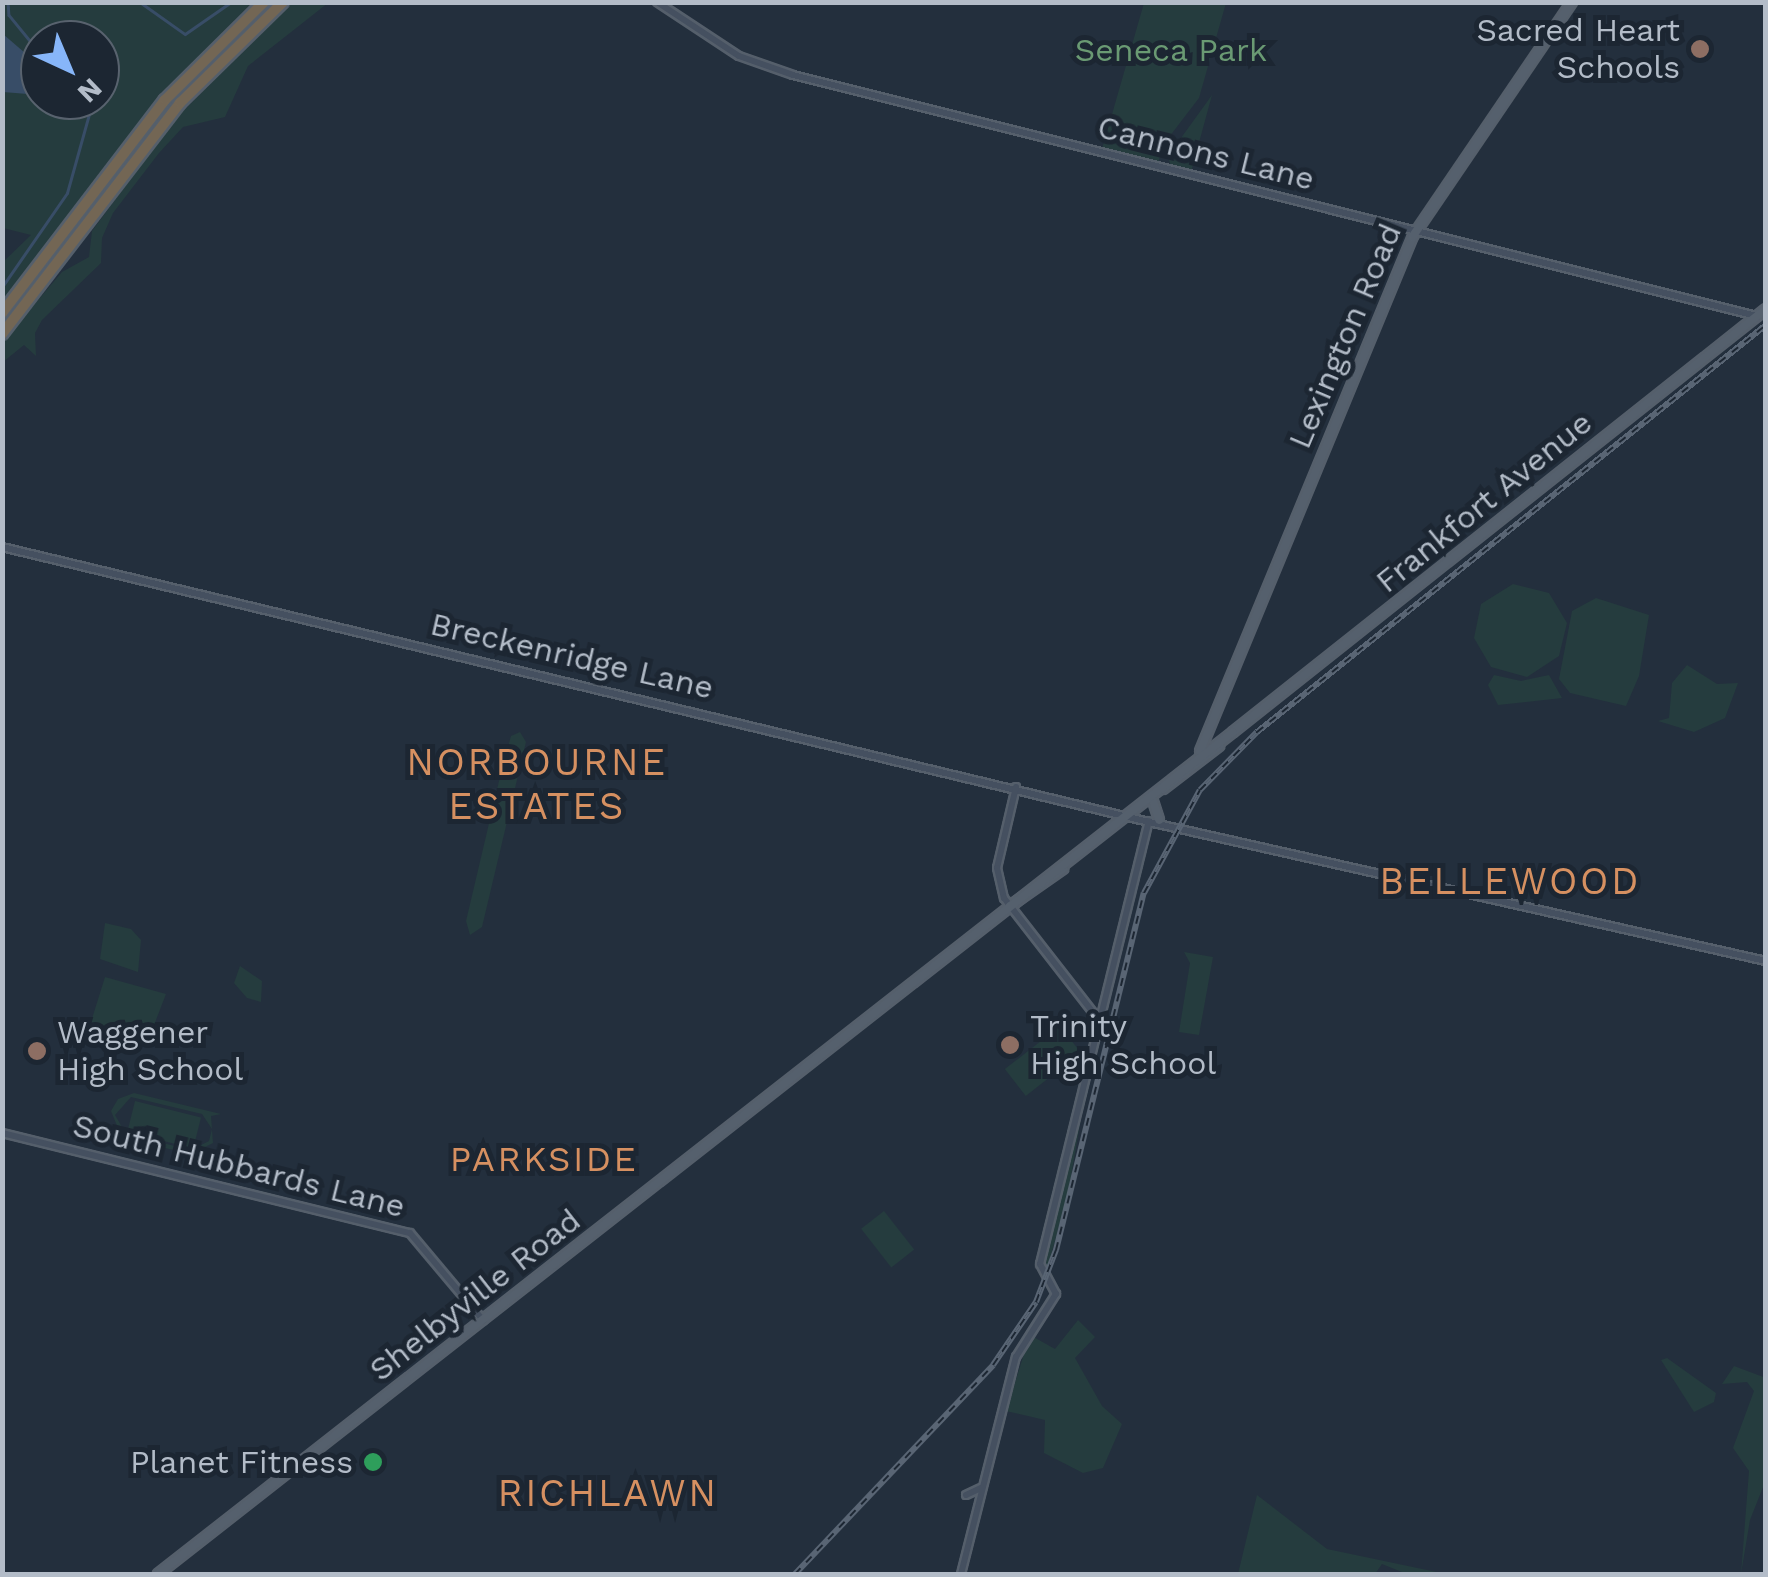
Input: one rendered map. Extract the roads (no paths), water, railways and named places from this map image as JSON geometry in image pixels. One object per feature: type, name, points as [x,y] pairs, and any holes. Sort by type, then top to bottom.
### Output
[{"type":"highway","points":[[2,313],[166,100],[263,2]]},
{"type":"highway","points":[[2,334],[180,103],[283,2]]},
{"type":"main road","name":"Cannons Lane","points":[[657,2],[726,48],[781,72],[1757,316]]},
{"type":"main road","name":"Lexington Road","points":[[1201,753],[1415,232],[1572,2]]},
{"type":"main road","name":"Frankfort Avenue","points":[[1162,787],[1766,310]]},
{"type":"main road","name":"Breckenridge Lane","points":[[2,547],[1766,962]]},
{"type":"main road","name":"Lexington Road","points":[[1162,787],[1201,753],[1216,717]]},
{"type":"main road","name":"Frankfort Avenue","points":[[1201,753],[1233,732]]},
{"type":"main road","points":[[1211,734],[1221,739]]},
{"type":"main road","points":[[1016,787],[997,868],[1010,906],[1100,1021]]},
{"type":"main road","name":"Shelbyville Road","points":[[1127,814],[1162,787]]},
{"type":"main road","name":"Shelbyville Road","points":[[158,1574],[1162,787]]},
{"type":"main road","points":[[962,1574],[1020,1345],[1056,1294],[1040,1264],[1142,849],[1154,821],[1152,798]]},
{"type":"main road","name":"South Hubbards Lane","points":[[2,1133],[410,1233],[484,1321]]},
{"type":"main road","points":[[966,1496],[982,1487]]},
{"type":"water","points":[[3,34],[20,49],[20,93],[3,92]]},
{"type":"waterway","points":[[8,2],[9,15],[20,28]]},
{"type":"waterway","points":[[140,2],[185,34],[231,2]]},
{"type":"waterway","points":[[2,287],[67,193],[87,120]]},
{"type":"railway","points":[[795,1574],[993,1365],[1036,1302],[1056,1250],[1144,893],[1200,790],[1257,732],[1766,325]]},
{"type":"place","name":"Sacred Heart Schools","points":[[1700,49]]},
{"type":"place","name":"Trinity High School","points":[[1010,1045]]},
{"type":"place","name":"Waggener High School","points":[[37,1051]]},
{"type":"place","name":"Planet Fitness","points":[[373,1462]]},
{"type":"district","name":"NORBOURNE ESTATES","points":[[537,784]]},
{"type":"district","name":"BELLEWOOD","points":[[1510,882]]},
{"type":"district","name":"PARKSIDE","points":[[544,1159]]},
{"type":"district","name":"RICHLAWN","points":[[608,1494]]},
{"type":"park label","name":"Seneca Park","points":[[1171,50]]}]
